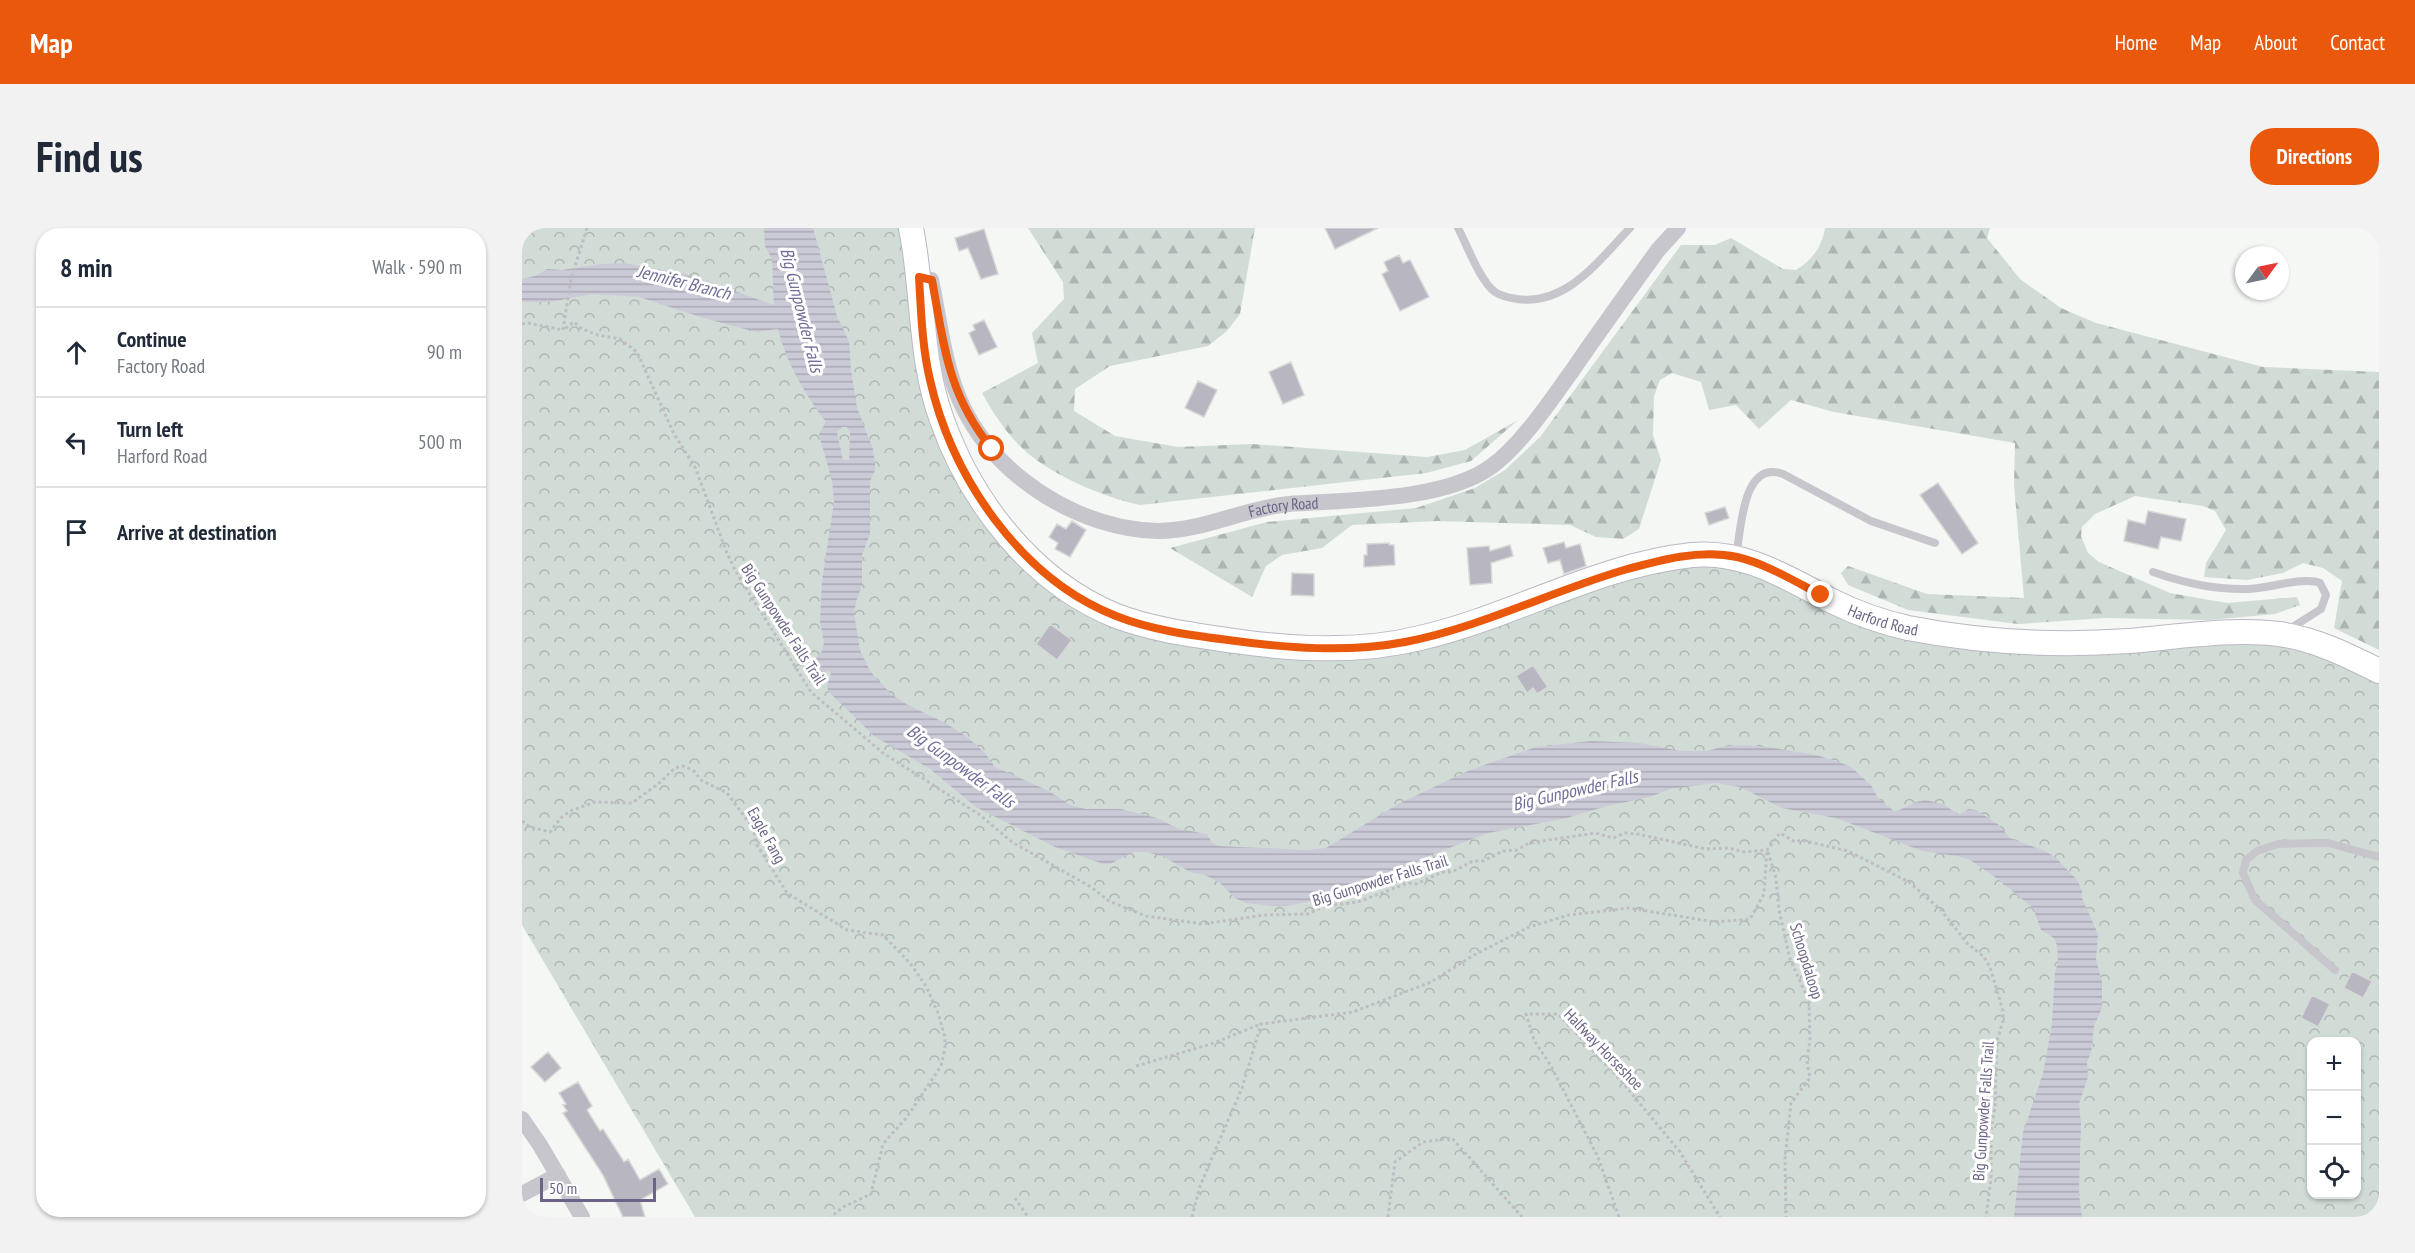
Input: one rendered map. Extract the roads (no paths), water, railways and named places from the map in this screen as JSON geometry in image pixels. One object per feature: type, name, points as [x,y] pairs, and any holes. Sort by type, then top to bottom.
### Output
[{"type":"main road","name":"Harford Road","points":[[911,228],[919,277],[923,342],[930,380],[949,440],[970,482],[1005,532],[1033,561],[1069,590],[1116,616],[1171,631],[1247,643],[1309,648],[1371,646],[1405,642],[1444,632],[1563,590],[1640,566],[1696,555],[1736,557],[1763,566],[1867,616],[1900,626],[1937,633],[2003,640],[2070,643],[2242,632],[2281,634],[2330,648],[2379,671]]},
{"type":"street","name":"Factory Road","points":[[919,277],[932,280],[946,353],[963,406],[976,429],[1009,467],[1028,483],[1075,512],[1130,528],[1157,531],[1177,530],[1198,527],[1240,514],[1281,505],[1418,493],[1462,481],[1492,466],[1548,405],[1658,250],[1678,228]]},
{"type":"street","points":[[522,1119],[582,1217]]},
{"type":"street","points":[[522,1194],[558,1175]]},
{"type":"lane","points":[[1458,228],[1484,279],[1495,292],[1509,298],[1540,300],[1570,287],[1630,228]]},
{"type":"lane","points":[[1736,557],[1751,486],[1761,474],[1767,471],[1783,474],[1871,521],[1935,543]]},
{"type":"lane","points":[[2153,572],[2190,584],[2223,589],[2272,587],[2313,580],[2320,583],[2326,595],[2321,609],[2281,634]]},
{"type":"lane","points":[[2335,970],[2255,900],[2247,887],[2243,873],[2246,860],[2257,851],[2278,844],[2328,843],[2379,857]]},
{"type":"water","points":[[764,228],[813,228],[837,316],[849,341],[857,408],[873,449],[875,463],[870,482],[870,534],[862,555],[862,585],[854,614],[860,650],[870,671],[891,694],[967,737],[985,753],[995,767],[1049,791],[1070,805],[1086,809],[1121,809],[1157,818],[1179,829],[1207,834],[1212,843],[1218,846],[1306,850],[1326,848],[1398,804],[1470,770],[1536,747],[1591,741],[1640,743],[1681,751],[1707,751],[1725,746],[1744,745],[1816,755],[1851,767],[1871,785],[1878,798],[1895,812],[1925,800],[1943,804],[1959,815],[1968,809],[1976,810],[1999,825],[2010,838],[2055,857],[2078,881],[2082,898],[2098,934],[2096,959],[2102,982],[2102,1008],[2094,1026],[2092,1048],[2087,1063],[2088,1077],[2079,1104],[2081,1123],[2079,1194],[2082,1217],[2014,1217],[2023,1133],[2043,1073],[2052,1024],[2055,972],[2058,962],[2057,945],[2054,938],[2041,930],[2033,908],[1970,860],[1922,851],[1836,818],[1782,808],[1740,787],[1716,783],[1670,789],[1650,797],[1607,806],[1563,819],[1488,833],[1426,857],[1365,889],[1350,894],[1286,906],[1246,903],[1235,898],[1220,883],[1205,875],[1192,873],[1164,857],[1146,852],[1133,852],[1110,864],[1103,864],[1055,847],[976,807],[930,769],[874,736],[828,691],[827,686],[831,673],[827,670],[824,676],[818,676],[811,663],[822,651],[824,643],[820,622],[822,581],[834,502],[832,481],[819,434],[826,422],[797,378],[781,342],[778,329],[756,332],[639,297],[592,294],[550,302],[522,302],[522,279],[535,276],[547,269],[562,270],[624,263],[690,275],[774,305],[772,259],[765,246]],"holes":[[[842,427],[847,427],[850,433],[849,460],[843,460],[837,432]]]},
{"type":"water label","name":"Jennifer Branch","points":[[684,282]]},
{"type":"water label","name":"Big Gunpowder Falls","points":[[802,310]]},
{"type":"water label","name":"Big Gunpowder Falls","points":[[961,766]]},
{"type":"water label","name":"Big Gunpowder Falls","points":[[1575,790]]}]
